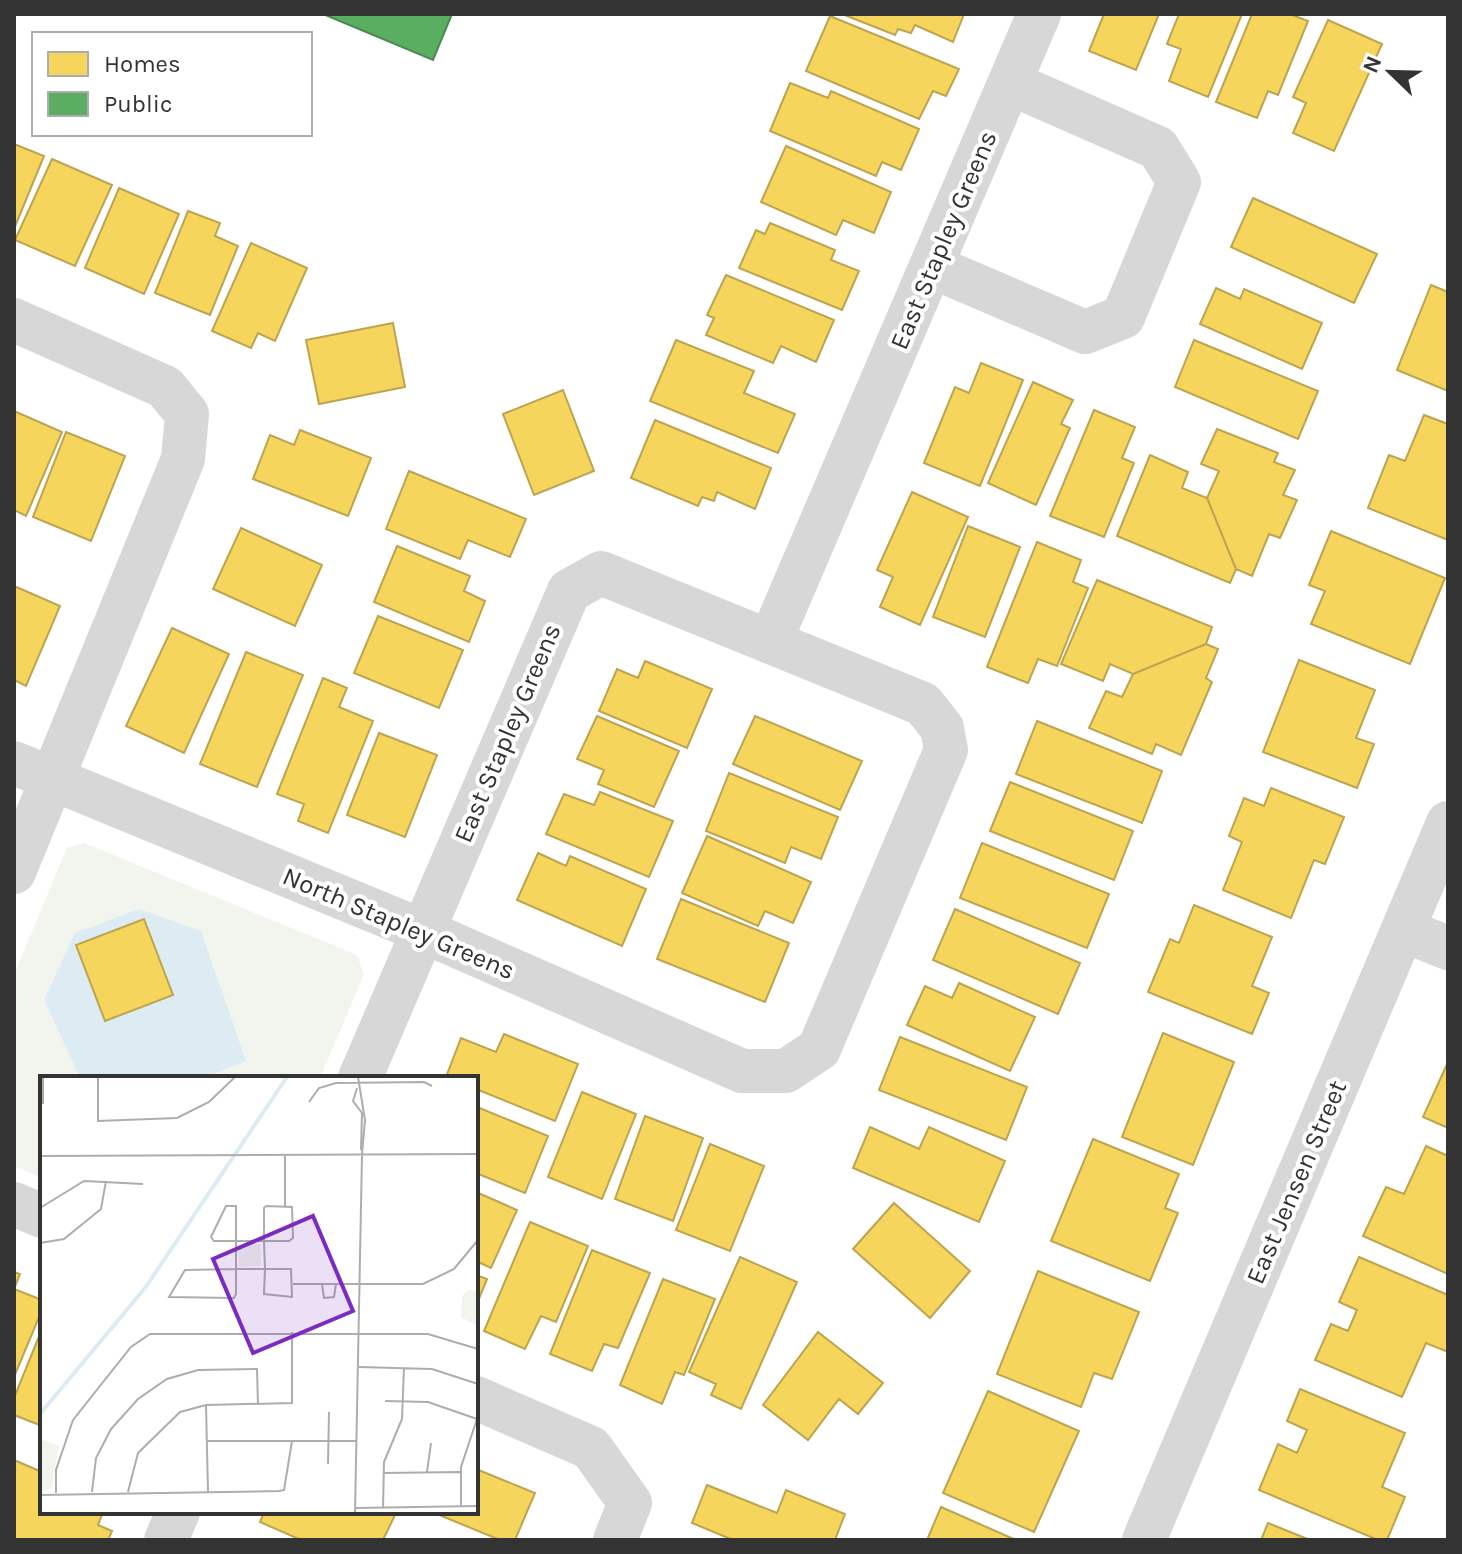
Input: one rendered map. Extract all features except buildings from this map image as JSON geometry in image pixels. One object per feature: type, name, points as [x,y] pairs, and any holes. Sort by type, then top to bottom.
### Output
[{"type":"street","name":"East Stapley Greens","points":[[770,642],[1039,14]]},
{"type":"street","points":[[931,266],[1085,332],[1123,317],[1179,182],[1158,148],[1010,83]]},
{"type":"street","points":[[14,320],[165,387],[187,414],[183,459],[33,771],[14,872]]},
{"type":"street","name":"East Stapley Greens","points":[[361,1076],[569,591],[601,573],[923,704],[942,728],[946,750],[819,1049],[786,1071]]},
{"type":"street","name":"North Stapley Greens","points":[[33,771],[423,931],[742,1071],[786,1071]]},
{"type":"street","name":"East Jensen Street","points":[[1144,1540],[1448,823]]},
{"type":"street","points":[[1403,930],[1448,948]]},
{"type":"street","points":[[14,1204],[40,1215]]},
{"type":"street","points":[[478,1399],[591,1448],[630,1503],[615,1540]]},
{"type":"street","points":[[166,1540],[177,1514]]},
{"type":"shaded area","points":[[84,843],[357,955],[364,974],[321,1076],[209,1076],[246,1061],[44,1000],[79,1076],[40,1076],[40,1177],[14,1166],[14,975],[67,848]]},
{"type":"shaded area","points":[[139,909],[201,931],[246,1061],[209,1076],[79,1076],[44,1000],[75,933]]}]
